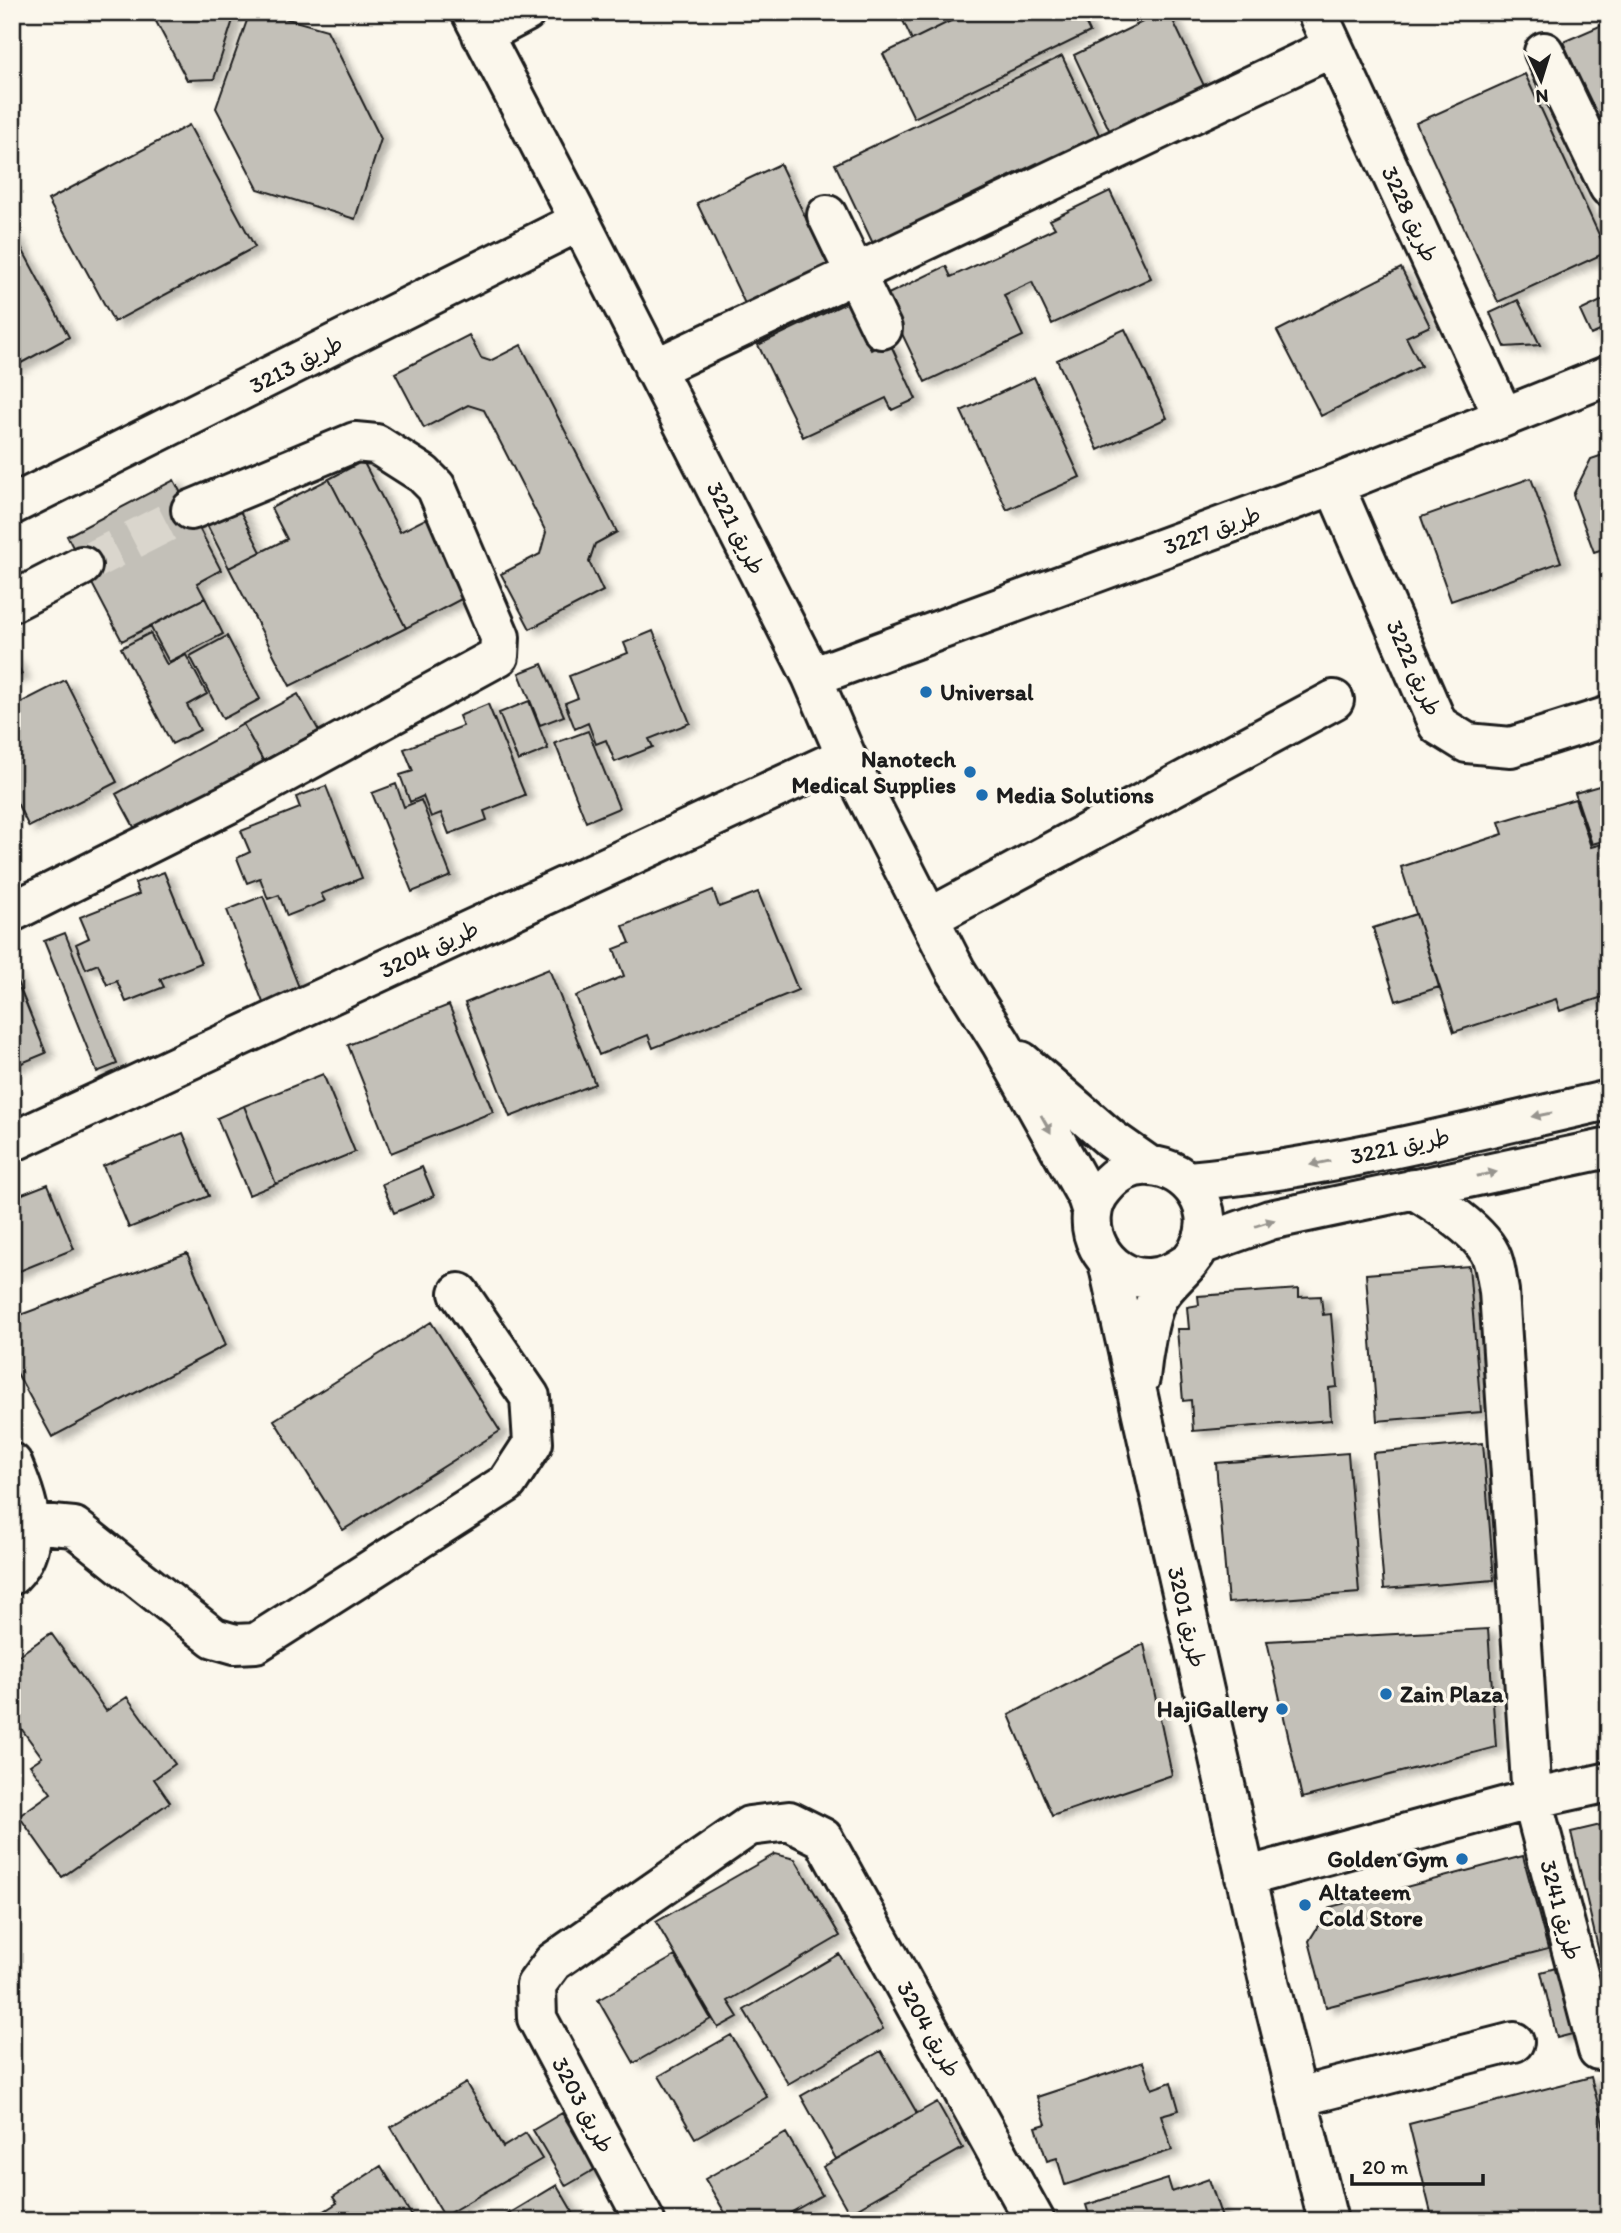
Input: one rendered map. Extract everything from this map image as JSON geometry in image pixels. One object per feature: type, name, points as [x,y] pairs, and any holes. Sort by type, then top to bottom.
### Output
[{"type":"street","points":[[476,23],[526,12]]},
{"type":"street","name":"طريق 3228","points":[[1317,12],[1503,416]]},
{"type":"street","name":"طريق 3221","points":[[476,23],[812,677],[846,756],[956,971],[1002,1043],[1087,1196],[1092,1212]]},
{"type":"street","points":[[654,369],[1333,47]]},
{"type":"street","points":[[1544,52],[1609,187]]},
{"type":"street","points":[[827,215],[882,329]]},
{"type":"street","name":"طريق 3213","points":[[12,505],[580,221]]},
{"type":"street","name":"طريق 3227","points":[[812,677],[1334,485],[1609,375]]},
{"type":"street","points":[[12,912],[230,803],[499,656],[500,637],[436,486],[424,474],[376,444],[355,442],[191,510]]},
{"type":"street","name":"طريق 3222","points":[[1334,485],[1437,725],[1467,743],[1511,747],[1609,716]]},
{"type":"street","points":[[12,602],[82,566]]},
{"type":"street","points":[[929,918],[1334,701]]},
{"type":"street","name":"طريق 3204","points":[[12,1142],[846,756]]},
{"type":"street","name":"طريق 3221","points":[[1002,1043],[1111,1139],[1148,1165]]},
{"type":"street","name":"طريق 3221","points":[[1189,1181],[1256,1175],[1374,1153],[1609,1100]]},
{"type":"street","name":"طريق 3221","points":[[1195,1253],[1270,1220],[1609,1149]]},
{"type":"street","points":[[1148,1165],[1170,1169],[1189,1181],[1201,1200],[1206,1223],[1195,1253],[1171,1274],[1149,1279],[1127,1274],[1108,1262],[1098,1248],[1092,1231],[1092,1212],[1098,1194],[1111,1179],[1128,1169],[1148,1165]]},
{"type":"street","points":[[1413,1189],[1447,1210],[1469,1229],[1492,1256],[1497,1280],[1532,1799]]},
{"type":"street","name":"طريق 3201","points":[[1138,1398],[1142,1349],[1158,1297],[1195,1253]]},
{"type":"street","name":"طريق 3201","points":[[1108,1262],[1245,1877],[1328,2221]]},
{"type":"street","points":[[31,1523],[74,1527],[214,1637],[234,1644],[256,1643],[507,1483],[534,1443],[530,1397],[459,1293]]},
{"type":"street","points":[[12,1463],[26,1497],[31,1523],[28,1549],[12,1575]]},
{"type":"street","points":[[1245,1877],[1532,1799],[1609,1782]]},
{"type":"street","name":"طريق 3241","points":[[1532,1799],[1598,2050],[1609,2048]]},
{"type":"street","name":"طريق 3203","points":[[645,2221],[537,2018],[536,1985],[553,1962],[749,1826],[789,1821],[823,1838]]},
{"type":"street","name":"طريق 3204","points":[[823,1838],[1035,2221]]},
{"type":"street","points":[[1298,2097],[1514,2042]]},
{"type":"building","points":[[151,12],[229,12],[233,20],[214,79],[187,80]]},
{"type":"building","points":[[250,12],[263,12],[327,30],[381,139],[355,219],[258,189],[216,108]]},
{"type":"building","points":[[899,12],[969,12],[912,40]]},
{"type":"building","points":[[969,12],[1080,12],[1090,32],[914,118],[883,54]]},
{"type":"building","points":[[1163,12],[1169,12],[1207,92],[1113,138],[1074,55]]},
{"type":"building","points":[[1609,22],[1609,145],[1563,42]]},
{"type":"building","points":[[1062,56],[1104,145],[1042,174],[1037,163],[940,210],[945,220],[877,252],[835,164]]},
{"type":"building","points":[[1525,74],[1607,252],[1498,302],[1416,123]]},
{"type":"building","points":[[189,125],[255,247],[114,322],[48,200]]},
{"type":"building","points":[[780,164],[829,267],[746,306],[697,203]]},
{"type":"building","points":[[1110,191],[1151,278],[1052,324],[1032,282],[1004,295],[1023,336],[925,382],[884,296],[946,266],[951,277],[1055,228],[1050,220]]},
{"type":"building","points":[[12,230],[69,337],[12,368]]},
{"type":"building","points":[[1401,268],[1430,326],[1406,337],[1421,366],[1321,416],[1277,331]]},
{"type":"building","points":[[1609,297],[1609,327],[1591,335],[1580,311]]},
{"type":"building","points":[[1518,300],[1540,345],[1505,347],[1490,313]]},
{"type":"building","points":[[848,302],[871,350],[889,341],[916,399],[892,410],[886,398],[803,437],[758,345]]},
{"type":"building","points":[[1125,329],[1167,418],[1098,450],[1057,360]]},
{"type":"building","points":[[469,335],[481,358],[490,361],[521,345],[617,532],[595,544],[589,562],[603,591],[530,629],[501,574],[540,554],[546,532],[484,410],[468,405],[424,428],[395,373]]},
{"type":"building","points":[[1034,377],[1080,477],[1007,510],[961,411]]},
{"type":"building","points":[[1609,453],[1609,547],[1594,552],[1573,495],[1591,459]]},
{"type":"building","points":[[363,461],[400,532],[429,517],[469,595],[406,628],[329,479]]},
{"type":"building","points":[[1531,478],[1561,562],[1451,601],[1421,517]]},
{"type":"building","points":[[329,479],[406,628],[290,686],[229,568],[287,539],[271,508]]},
{"type":"building","points":[[174,480],[221,570],[197,583],[205,598],[122,641],[67,536]]},
{"type":"building","points":[[238,507],[261,552],[229,568],[206,523]]},
{"type":"building","points":[[1609,567],[1609,595],[1600,570]]},
{"type":"building","points":[[205,598],[223,634],[169,662],[150,626]]},
{"type":"building","points":[[653,631],[690,723],[649,739],[653,747],[615,762],[606,740],[596,744],[588,723],[575,729],[565,703],[578,698],[569,676],[628,653],[624,643]]},
{"type":"building","points":[[150,633],[167,665],[186,655],[207,694],[187,705],[200,730],[172,744],[121,648]]},
{"type":"building","points":[[227,636],[260,699],[223,719],[190,656]]},
{"type":"building","points":[[12,655],[22,674],[12,679]]},
{"type":"building","points":[[542,664],[564,716],[540,725],[519,673]]},
{"type":"building","points":[[65,680],[117,782],[29,827],[12,793],[12,707]]},
{"type":"building","points":[[298,694],[319,731],[263,761],[243,724]]},
{"type":"building","points":[[529,701],[548,749],[518,761],[499,713]]},
{"type":"building","points":[[488,704],[525,795],[484,811],[487,820],[449,834],[441,813],[431,817],[423,796],[410,802],[400,775],[413,771],[404,749],[463,726],[459,716]]},
{"type":"building","points":[[243,724],[269,771],[141,840],[116,794]]},
{"type":"building","points":[[588,731],[619,808],[586,822],[555,743]]},
{"type":"building","points":[[1609,783],[1609,857],[1603,841],[1592,844],[1575,793]]},
{"type":"building","points":[[396,784],[404,807],[421,800],[451,876],[412,892],[372,793]]},
{"type":"building","points":[[326,786],[362,878],[321,894],[325,901],[287,916],[279,895],[268,899],[260,878],[247,883],[237,858],[250,852],[241,831],[300,808],[296,797]]},
{"type":"building","points":[[1575,799],[1591,847],[1602,844],[1609,866],[1609,995],[1560,1011],[1556,999],[1454,1032],[1401,867],[1503,834],[1499,822]]},
{"type":"building","points":[[164,872],[201,963],[160,979],[164,987],[126,1002],[117,981],[107,985],[98,964],[86,969],[76,944],[89,938],[80,917],[139,894],[135,883]]},
{"type":"building","points":[[713,890],[719,907],[758,892],[798,990],[653,1048],[648,1035],[599,1055],[576,996],[624,976],[614,949],[630,943],[623,926]]},
{"type":"building","points":[[263,896],[300,990],[264,1005],[227,910]]},
{"type":"building","points":[[1416,914],[1439,987],[1396,1001],[1373,928]]},
{"type":"building","points":[[65,933],[117,1064],[97,1072],[44,941]]},
{"type":"building","points":[[12,969],[46,1053],[12,1067]]},
{"type":"building","points":[[549,969],[595,1084],[510,1117],[465,1003]]},
{"type":"building","points":[[449,1005],[493,1112],[391,1153],[348,1045]]},
{"type":"building","points":[[323,1074],[355,1152],[276,1184],[244,1106]]},
{"type":"building","points":[[244,1106],[276,1184],[249,1195],[217,1118]]},
{"type":"building","points":[[183,1133],[209,1196],[129,1228],[103,1166]]},
{"type":"building","points":[[422,1167],[434,1196],[394,1213],[382,1184]]},
{"type":"building","points":[[48,1184],[74,1249],[12,1274],[12,1198]]},
{"type":"building","points":[[187,1253],[226,1345],[52,1437],[12,1364],[12,1318]]},
{"type":"building","points":[[1469,1266],[1481,1412],[1377,1421],[1366,1274]]},
{"type":"building","points":[[1299,1289],[1299,1297],[1321,1296],[1323,1315],[1331,1314],[1337,1387],[1329,1388],[1331,1420],[1193,1431],[1191,1400],[1183,1401],[1177,1329],[1189,1329],[1187,1307],[1199,1305],[1198,1296]]},
{"type":"building","points":[[431,1322],[500,1431],[343,1530],[274,1420]]},
{"type":"building","points":[[1483,1443],[1494,1580],[1384,1589],[1373,1453]]},
{"type":"building","points":[[1348,1453],[1359,1593],[1228,1603],[1216,1463]]},
{"type":"building","name":"Zain Plaza","points":[[1488,1629],[1496,1747],[1302,1798],[1267,1641]]},
{"type":"building","points":[[51,1633],[106,1711],[127,1697],[175,1764],[154,1779],[170,1802],[62,1877],[19,1816],[51,1793],[30,1765],[42,1757],[12,1716],[12,1660]]},
{"type":"building","points":[[1144,1644],[1172,1775],[1052,1816],[1009,1715]]},
{"type":"building","points":[[1609,1823],[1609,1995],[1571,1832]]},
{"type":"building","points":[[775,1854],[795,1859],[840,1936],[728,2001],[738,2017],[718,2028],[656,1922]]},
{"type":"building","points":[[1523,1856],[1548,1949],[1326,2007],[1309,1941],[1330,1907]]},
{"type":"building","points":[[839,1954],[883,2029],[788,2084],[744,2010]]},
{"type":"building","points":[[675,1956],[711,2019],[634,2063],[598,2000]]},
{"type":"building","points":[[1563,1966],[1580,2032],[1557,2038],[1541,1972]]},
{"type":"building","points":[[731,2035],[767,2097],[695,2138],[659,2076]]},
{"type":"building","points":[[881,2051],[917,2113],[836,2159],[801,2096]]},
{"type":"building","points":[[1143,2062],[1152,2089],[1171,2082],[1179,2110],[1161,2115],[1172,2150],[1065,2185],[1057,2158],[1047,2161],[1036,2127],[1046,2124],[1037,2097]]},
{"type":"building","points":[[1591,2077],[1609,2147],[1609,2221],[1433,2221],[1409,2124]]},
{"type":"building","points":[[466,2083],[503,2147],[526,2133],[542,2159],[444,2216],[391,2127]]},
{"type":"building","points":[[937,2102],[963,2148],[849,2213],[823,2167]]},
{"type":"building","points":[[562,2113],[595,2169],[566,2186],[533,2130]]},
{"type":"building","points":[[786,2133],[822,2195],[776,2221],[730,2221],[705,2179]]},
{"type":"building","points":[[381,2166],[415,2221],[309,2221],[337,2203],[333,2197]]},
{"type":"building","points":[[1168,2179],[1172,2192],[1209,2179],[1223,2221],[1091,2221],[1086,2205]]},
{"type":"building","points":[[557,2185],[578,2221],[497,2221]]},
{"type":"tunnel","points":[[82,566],[191,510]]},
{"type":"place","name":"Universal","points":[[926,692]]},
{"type":"place","name":"Nanotech Medical Supplies","points":[[970,772]]},
{"type":"place","name":"Media Solutions","points":[[982,795]]},
{"type":"place","name":"Zain Plaza","points":[[1386,1694]]},
{"type":"place","name":"HajiGallery","points":[[1282,1709]]},
{"type":"place","name":"Golden Gym","points":[[1462,1859]]},
{"type":"place","name":"Altateem Cold Store","points":[[1305,1905]]}]
